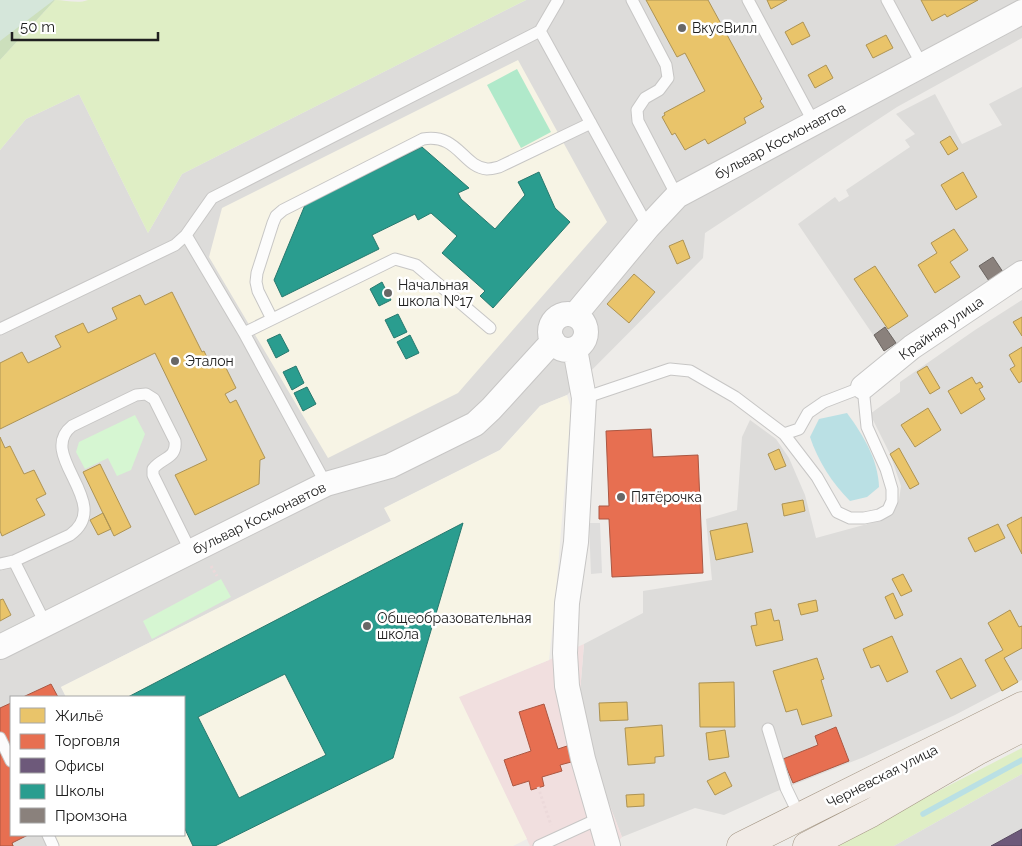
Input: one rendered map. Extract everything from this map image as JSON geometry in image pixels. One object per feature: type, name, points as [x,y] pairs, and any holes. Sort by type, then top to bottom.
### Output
[{"type":"main road","name":"Черневская улица","points":[[741,846],[1022,706]]},
{"type":"main road","name":"Черневская улица","points":[[807,846],[872,813],[979,750],[1022,728]]},
{"type":"street","name":"бульвар Космонавтов","points":[[0,647],[326,484],[390,466],[475,424],[564,345],[581,345],[585,339],[585,325],[575,315],[648,227],[677,196],[1022,12]]},
{"type":"street","name":"Крайняя улица","points":[[863,388],[912,347],[1022,273]]},
{"type":"street","points":[[564,345],[584,398],[576,542],[567,603],[565,653],[569,695],[583,758],[608,846]]},
{"type":"lane","points":[[0,329],[174,245],[186,235],[212,198],[540,31],[558,0]]},
{"type":"lane","points":[[632,0],[666,65],[668,78],[659,90],[645,98],[636,110],[638,121],[677,196]]},
{"type":"lane","points":[[748,0],[814,123]]},
{"type":"lane","points":[[887,0],[922,65]]},
{"type":"lane","points":[[540,31],[648,227]]},
{"type":"lane","points":[[272,320],[258,291],[257,273],[273,223],[276,216],[283,210],[423,139],[434,137],[446,141],[477,166],[486,169],[499,168],[590,123]]},
{"type":"lane","points":[[186,235],[244,333],[326,484]]},
{"type":"lane","points":[[244,333],[395,259],[416,264],[490,328]]},
{"type":"lane","points":[[584,398],[670,368],[690,371],[735,397],[784,434],[817,477],[837,512],[850,518],[864,518],[879,515],[888,510],[892,501],[892,490],[886,469],[867,427],[863,388],[824,402],[808,413],[799,429],[784,434]]},
{"type":"lane","points":[[0,564],[14,561],[78,530],[84,511],[83,497],[64,460],[64,437],[66,431],[72,426],[136,395],[146,394],[154,399],[175,441],[176,449],[171,456],[158,462],[153,469],[153,475],[191,552]]},
{"type":"lane","points":[[14,561],[46,624]]},
{"type":"lane","points":[[768,729],[786,788],[800,817]]},
{"type":"lane","points":[[0,738],[10,759]]},
{"type":"lane","points":[[539,846],[600,818]]},
{"type":"path","points":[[538,787],[555,838]]},
{"type":"shaded area","points":[[526,0],[1022,0],[1022,38],[897,107],[705,233],[703,258],[567,395],[540,406],[500,450],[385,508],[391,521],[61,687],[66,696],[10,696],[10,836],[52,836],[57,846],[0,846],[0,150],[26,119],[79,94],[148,233],[182,174]]},
{"type":"shaded area","name":"Начальная школа №17","points":[[518,60],[607,222],[458,393],[328,458],[209,257],[222,208]]},
{"type":"shaded area","points":[[1022,87],[1022,260],[989,281],[904,343],[896,343],[884,351],[798,224],[835,197],[839,202],[849,196],[846,190],[910,147],[905,140],[915,134],[896,114],[935,94],[962,144],[1002,125],[989,104]]},
{"type":"shaded area","points":[[1022,300],[1022,680],[955,715],[864,757],[775,792],[724,815],[695,808],[622,837],[589,752],[580,693],[584,644],[643,613],[643,591],[712,580],[706,519],[737,510],[742,437],[750,420],[776,439],[789,458],[805,495],[816,538],[882,520],[895,508],[899,500],[901,486],[890,454],[870,414],[900,392],[900,382]]},
{"type":"shaded area","name":"Общеобразовательная школа","points":[[567,395],[571,409],[549,660],[459,697],[527,839],[513,846],[57,846],[52,836],[185,836],[185,696],[66,696],[61,687],[391,521],[384,508],[500,450],[540,406]]},
{"type":"shaded area","points":[[589,523],[600,523],[602,573],[591,574]]},
{"type":"shaded area","points":[[584,644],[580,693],[589,752],[622,837],[614,846],[530,846],[458,697]]},
{"type":"shaded area","points":[[1022,774],[1022,829],[991,846],[894,846]]},
{"type":"green space","points":[[0,0],[55,0],[0,60]]},
{"type":"green space","points":[[0,0],[54,0],[0,41]]},
{"type":"green space","points":[[55,0],[76,2],[88,0],[526,0],[182,174],[148,233],[79,94],[26,119],[0,150],[0,60]]},
{"type":"green space","points":[[517,69],[551,132],[521,148],[487,85]]},
{"type":"green space","points":[[135,415],[145,434],[131,470],[117,476],[108,458],[85,469],[76,452],[79,442]]},
{"type":"green space","points":[[221,579],[231,597],[152,639],[143,621]]},
{"type":"green space","points":[[1022,748],[1022,774],[894,846],[831,846]]},
{"type":"water","points":[[847,413],[859,430],[873,457],[879,487],[867,497],[850,501],[826,471],[810,437],[819,419]]},
{"type":"building: Жильё","points":[[646,0],[708,0],[762,99],[760,101],[764,107],[744,118],[746,123],[708,144],[705,139],[685,150],[675,133],[672,135],[662,117],[665,115],[664,113],[705,91],[685,53],[677,57]]},
{"type":"building: Жильё","points":[[767,0],[787,0],[771,9]]},
{"type":"building: Жильё","points":[[921,0],[978,0],[947,17],[945,14],[932,21]]},
{"type":"building: Жильё","points":[[803,22],[810,36],[792,45],[785,32]]},
{"type":"building: Жильё","points":[[886,35],[893,48],[873,58],[866,45]]},
{"type":"building: Жильё","points":[[826,65],[833,78],[815,88],[808,75]]},
{"type":"building: Жильё","points":[[950,136],[958,149],[948,155],[940,142]]},
{"type":"building: Жильё","points":[[963,172],[977,197],[956,210],[941,185]]},
{"type":"building: Жильё","points":[[954,229],[968,250],[950,262],[960,277],[935,293],[918,265],[937,253],[931,243]]},
{"type":"building: Жильё","points":[[683,240],[690,258],[677,264],[669,246]]},
{"type":"building: Жильё","points":[[875,266],[908,316],[888,329],[854,279]]},
{"type":"building: Жильё","points":[[634,274],[655,292],[629,323],[607,304]]},
{"type":"building: Жильё","points":[[172,292],[212,368],[223,362],[236,388],[225,394],[230,403],[236,400],[265,458],[260,460],[259,484],[195,515],[175,475],[207,460],[155,353],[0,429],[0,363],[22,352],[28,363],[61,347],[55,336],[83,323],[88,333],[117,319],[112,308],[140,295],[145,305]]},
{"type":"building: Жильё","points":[[1022,317],[1022,336],[1013,322]]},
{"type":"building: Жильё","points":[[1022,347],[1022,381],[1019,383],[1010,369],[1015,366],[1009,355]]},
{"type":"building: Жильё","points":[[927,366],[940,388],[930,394],[917,372]]},
{"type":"building: Жильё","points":[[972,377],[976,384],[980,382],[983,387],[979,389],[985,399],[961,414],[948,391]]},
{"type":"building: Жильё","points":[[928,408],[941,430],[915,447],[901,425]]},
{"type":"building: Жильё","points":[[0,437],[5,448],[10,446],[24,474],[34,470],[46,494],[36,499],[45,515],[2,536],[0,531]]},
{"type":"building: Жильё","points":[[899,448],[919,484],[910,489],[890,454]]},
{"type":"building: Жильё","points":[[779,449],[786,466],[775,470],[768,454]]},
{"type":"building: Жильё","points":[[100,464],[131,527],[114,536],[83,472]]},
{"type":"building: Жильё","points":[[803,500],[805,511],[784,516],[782,504]]},
{"type":"building: Жильё","points":[[103,513],[111,529],[98,535],[90,520]]},
{"type":"building: Жильё","points":[[1022,517],[1022,554],[1007,525]]},
{"type":"building: Жильё","points":[[747,523],[753,552],[716,560],[710,531]]},
{"type":"building: Жильё","points":[[998,524],[1005,538],[975,552],[968,538]]},
{"type":"building: Жильё","points":[[903,574],[912,591],[901,596],[892,579]]},
{"type":"building: Жильё","points":[[893,593],[903,615],[895,619],[885,597]]},
{"type":"building: Жильё","points":[[3,599],[11,615],[0,621],[0,600]]},
{"type":"building: Жильё","points":[[816,600],[818,611],[801,615],[798,604]]},
{"type":"building: Жильё","points":[[771,609],[774,621],[779,620],[783,640],[756,646],[751,626],[757,625],[755,613]]},
{"type":"building: Жильё","points":[[1010,610],[1019,627],[1022,626],[1022,648],[1004,658],[1018,682],[1002,691],[985,660],[1003,650],[988,623]]},
{"type":"building: Жильё","points":[[892,636],[908,672],[887,682],[879,665],[871,668],[863,649]]},
{"type":"building: Жильё","points":[[817,658],[824,679],[821,680],[832,716],[802,725],[797,709],[786,712],[773,671]]},
{"type":"building: Жильё","points":[[961,658],[976,686],[951,699],[936,671]]},
{"type":"building: Жильё","points":[[734,682],[735,727],[700,727],[699,683]]},
{"type":"building: Жильё","points":[[627,702],[628,720],[600,721],[599,703]]},
{"type":"building: Жильё","points":[[662,725],[664,756],[655,757],[655,763],[628,765],[625,728]]},
{"type":"building: Жильё","points":[[725,730],[729,757],[709,760],[706,733]]},
{"type":"building: Жильё","points":[[725,772],[732,786],[715,795],[707,781]]},
{"type":"building: Жильё","points":[[644,794],[644,806],[627,807],[626,795]]},
{"type":"building: Жильё","points":[[0,818],[12,843],[13,846],[0,846]]},
{"type":"building: Торговля","points":[[651,429],[653,457],[698,455],[703,573],[612,577],[609,519],[599,519],[599,506],[609,506],[606,431]]},
{"type":"building: Торговля","points":[[51,684],[57,696],[25,696]]},
{"type":"building: Торговля","points":[[10,703],[10,836],[26,836],[12,843],[13,846],[0,846],[0,708]]},
{"type":"building: Торговля","points":[[544,704],[558,749],[570,745],[575,761],[560,765],[562,771],[542,777],[544,786],[531,790],[529,781],[513,786],[504,760],[531,751],[519,712]]},
{"type":"building: Торговля","points":[[836,727],[849,761],[793,783],[783,759],[818,745],[815,736]]},
{"type":"building: Офисы","points":[[1022,829],[1022,846],[991,846]]},
{"type":"building: Школы","points":[[422,147],[469,188],[458,193],[461,199],[495,229],[525,195],[518,182],[539,172],[555,208],[570,222],[493,308],[480,296],[485,291],[442,253],[457,236],[431,213],[418,220],[415,214],[372,235],[379,249],[282,297],[274,280],[305,205]]},
{"type":"building: Школы","points":[[382,282],[391,300],[379,306],[370,289]]},
{"type":"building: Школы","points":[[398,314],[407,332],[394,338],[385,320]]},
{"type":"building: Школы","points":[[280,334],[289,351],[276,358],[267,340]]},
{"type":"building: Школы","points":[[410,335],[419,353],[406,359],[397,342]]},
{"type":"building: Школы","points":[[296,366],[304,383],[292,390],[283,372]]},
{"type":"building: Школы","points":[[307,387],[316,404],[303,411],[294,393]]},
{"type":"building: Школы","points":[[463,523],[393,758],[215,846],[193,846],[185,829],[185,696],[130,696]],"holes":[[[285,674],[326,755],[239,798],[198,717]]]},
{"type":"building: Промзона","points":[[993,257],[1003,272],[989,281],[979,266]]},
{"type":"building: Промзона","points":[[885,327],[896,343],[884,351],[874,335]]},
{"type":"waterway","points":[[923,814],[1022,760]]},
{"type":"place","name":"ВкусВилл","points":[[682,28]]},
{"type":"place","name":"Начальная школа №17","points":[[388,293]]},
{"type":"place","name":"Эталон","points":[[175,361]]},
{"type":"place","name":"Пятёрочка","points":[[621,497]]},
{"type":"place","name":"Общеобразовательная школа","points":[[367,626]]}]
